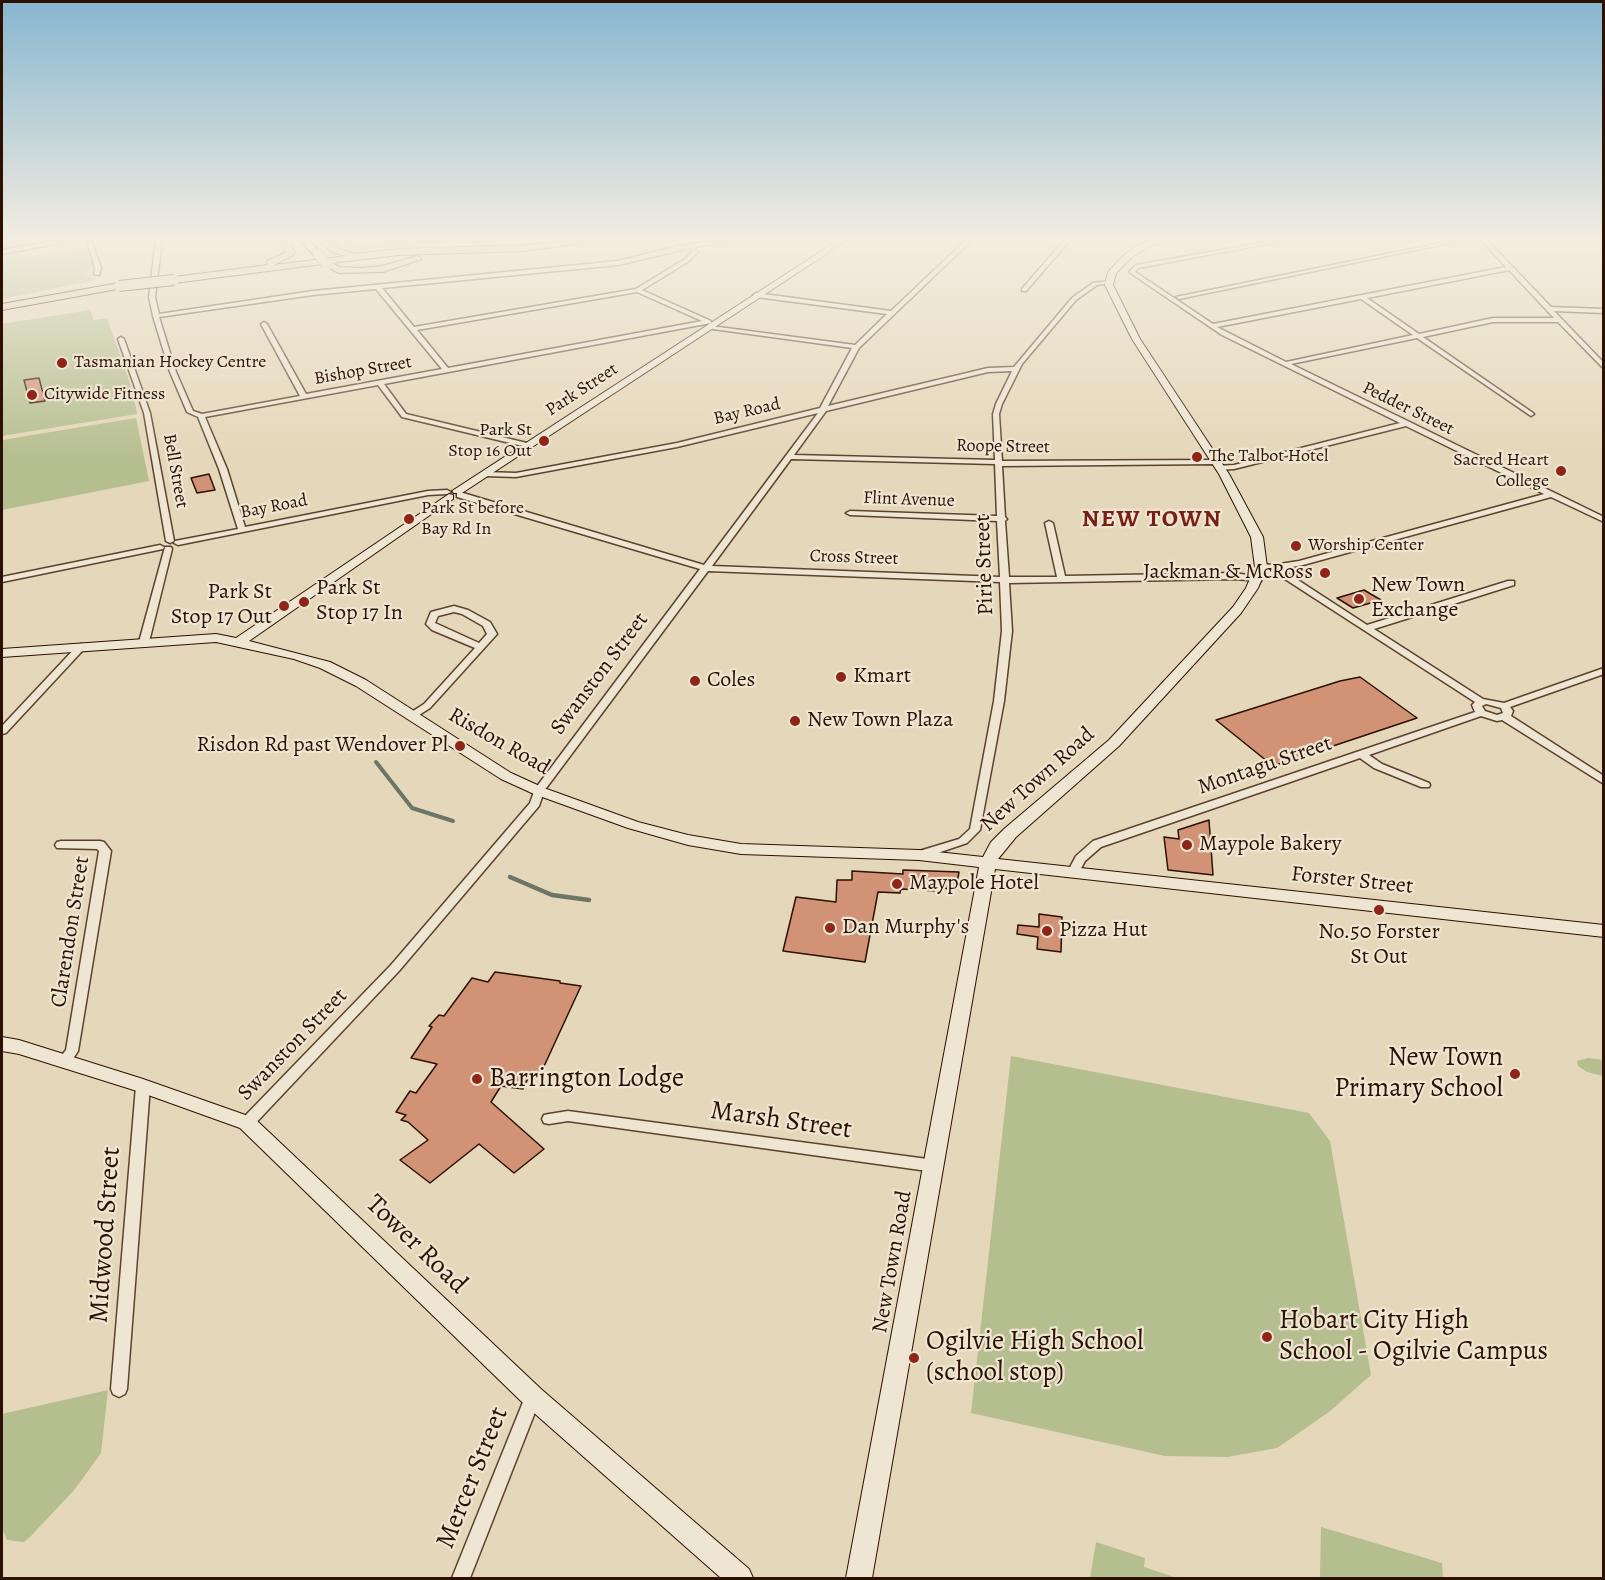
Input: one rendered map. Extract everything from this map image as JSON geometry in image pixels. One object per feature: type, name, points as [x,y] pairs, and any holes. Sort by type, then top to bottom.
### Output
[{"type":"street","points":[[155,313],[173,372],[190,412],[201,416],[223,469],[242,530]]},
{"type":"street","points":[[156,316],[178,313]]},
{"type":"street","points":[[399,313],[447,371]]},
{"type":"street","points":[[413,329],[507,313]]},
{"type":"street","points":[[687,313],[712,324]]},
{"type":"street","name":"Park Street","points":[[239,642],[453,494],[729,313]]},
{"type":"street","name":"Swanston Street","points":[[247,1124],[403,959],[535,804],[539,791],[822,412],[856,347],[892,313]]},
{"type":"street","name":"Pirie Street","points":[[920,855],[963,841],[975,830],[999,701],[1006,631],[1006,580],[996,414],[1015,369],[1062,313]]},
{"type":"street","points":[[1123,313],[1136,339],[1218,465],[1257,537],[1264,571],[1366,628],[1493,717],[1604,671]]},
{"type":"street","name":"Pedder Street","points":[[1190,313],[1284,364],[1604,520]]},
{"type":"street","name":"Pedder Street","points":[[1199,313],[1203,319]]},
{"type":"street","points":[[1212,326],[1281,313]]},
{"type":"street","points":[[1386,313],[1531,414]]},
{"type":"street","points":[[1552,313],[1604,366]]},
{"type":"street","points":[[1284,364],[1501,319],[1559,320]]},
{"type":"street","points":[[264,324],[304,397]]},
{"type":"street","name":"Bishop Street","points":[[201,416],[712,324],[856,347]]},
{"type":"street","name":"Bell Street","points":[[121,339],[147,413],[169,545],[144,642]]},
{"type":"street","name":"Bay Road","points":[[484,474],[516,475],[676,445],[822,412],[987,370],[1015,369]]},
{"type":"street","points":[[380,383],[404,416],[528,446]]},
{"type":"street","name":"Roope Street","points":[[790,457],[1234,467],[1405,424]]},
{"type":"street","name":"Bay Road","points":[[2,580],[428,493],[453,494]]},
{"type":"street","name":"Cross Street","points":[[453,494],[706,568],[1006,580],[1234,576],[1300,563],[1549,495]]},
{"type":"street","name":"Flint Avenue","points":[[850,513],[1003,519]]},
{"type":"street","points":[[1049,523],[1062,580]]},
{"type":"street","name":"New Town Road","points":[[859,1578],[988,862],[997,846],[1010,833],[1114,743],[1245,601],[1264,571]]},
{"type":"street","points":[[1366,628],[1511,582]]},
{"type":"street","points":[[413,715],[428,706],[492,634],[487,624],[454,609],[443,610],[430,618],[430,624],[435,628],[479,646]]},
{"type":"street","name":"Risdon Road","points":[[2,653],[216,638],[239,642],[325,665],[361,683],[506,776],[539,791],[633,825],[688,840],[741,849],[920,855],[988,862]]},
{"type":"street","points":[[2,731],[81,647]]},
{"type":"street","points":[[1481,707],[1490,701],[1604,782]]},
{"type":"street","name":"Montagu Street","points":[[1073,873],[1080,859],[1097,844],[1362,754],[1481,707]]},
{"type":"street","points":[[1362,754],[1378,766],[1425,785]]},
{"type":"street","name":"Clarendon Street","points":[[62,845],[100,845],[105,851],[72,1051],[64,1061]]},
{"type":"street","name":"Forster Street","points":[[988,862],[1604,932]]},
{"type":"street","name":"Tower Road","points":[[2,1044],[149,1088],[247,1124],[534,1397],[740,1578]]},
{"type":"street","name":"Midwood Street","points":[[119,1389],[149,1088]]},
{"type":"street","name":"Marsh Street","points":[[549,1119],[568,1116],[935,1166]]},
{"type":"street","name":"Mercer Street","points":[[461,1578],[534,1397]]},
{"type":"green space","name":"Tasmanian Hockey Centre","points":[[73,313],[91,313],[94,320],[107,318],[133,392],[137,414],[2,436],[2,324]]},
{"type":"green space","points":[[136,418],[149,481],[2,510],[2,440]]},
{"type":"green space","points":[[1011,1056],[1309,1113],[1330,1141],[1371,1375],[1329,1412],[1277,1448],[1227,1457],[1165,1456],[971,1413]]},
{"type":"green space","points":[[1588,1058],[1603,1060],[1603,1076],[1587,1072],[1578,1066],[1577,1061]]},
{"type":"green space","points":[[108,1390],[101,1453],[75,1489],[31,1536],[24,1542],[7,1540],[2,1528],[2,1414]]},
{"type":"green space","points":[[1321,1527],[1442,1563],[1443,1578],[1320,1578]]},
{"type":"green space","points":[[1096,1542],[1145,1558],[1144,1567],[1177,1578],[1090,1578]]},
{"type":"building","name":"Tasmanian Hockey Centre","points":[[39,378],[45,401],[30,403],[24,380]]},
{"type":"building","points":[[209,474],[215,490],[197,493],[191,478]]},
{"type":"building","name":"New Town Exchange","points":[[1364,590],[1381,600],[1353,608],[1337,598]]},
{"type":"building","points":[[1360,677],[1417,718],[1273,766],[1216,720],[1340,681]]},
{"type":"building","name":"Maypole Bakery","points":[[1209,820],[1213,875],[1168,870],[1164,837],[1179,839],[1178,830]]},
{"type":"building","name":"Dan Murphy's","points":[[903,870],[959,872],[956,889],[939,888],[938,891],[901,889],[900,893],[878,892],[865,962],[783,951],[796,897],[836,902],[837,880],[852,880],[852,871],[903,874]]},
{"type":"building","name":"Pizza Hut","points":[[1039,914],[1062,917],[1061,952],[1037,949],[1038,937],[1017,934],[1018,925],[1039,927]]},
{"type":"building","name":"Barrington Lodge","points":[[495,972],[581,986],[540,1075],[530,1074],[523,1089],[501,1086],[491,1102],[544,1149],[514,1173],[479,1144],[430,1183],[400,1160],[428,1140],[408,1122],[401,1120],[406,1115],[396,1112],[410,1091],[416,1093],[437,1064],[411,1058],[432,1027],[429,1026],[439,1015],[444,1016],[472,978],[488,982]]},
{"type":"waterway","points":[[376,762],[412,808],[453,821]]},
{"type":"waterway","points":[[510,877],[552,895],[589,900]]},
{"type":"place","name":"Tasmanian Hockey Centre","points":[[62,363]]},
{"type":"place","name":"Citywide Fitness","points":[[32,395]]},
{"type":"place","name":"Park St Stop 16 Out","points":[[544,441]]},
{"type":"place","name":"The Talbot Hotel","points":[[1197,457]]},
{"type":"place","name":"Sacred Heart College","points":[[1561,471]]},
{"type":"place","name":"Park St before Bay Rd In","points":[[409,519]]},
{"type":"place","name":"Worship Center","points":[[1296,546]]},
{"type":"place","name":"Jackman & McRoss","points":[[1325,573]]},
{"type":"place","name":"New Town Exchange","points":[[1359,599]]},
{"type":"place","name":"Park St Stop 17 In","points":[[304,602]]},
{"type":"place","name":"Park St Stop 17 Out","points":[[284,606]]},
{"type":"place","name":"Kmart","points":[[841,677]]},
{"type":"place","name":"Coles","points":[[695,681]]},
{"type":"place","name":"New Town Plaza","points":[[795,721]]},
{"type":"place","name":"Risdon Rd past Wendover Pl","points":[[460,746]]},
{"type":"place","name":"Maypole Bakery","points":[[1187,845]]},
{"type":"place","name":"Maypole Hotel","points":[[897,884]]},
{"type":"place","name":"No.50 Forster St Out","points":[[1379,910]]},
{"type":"place","name":"Dan Murphy's","points":[[830,928]]},
{"type":"place","name":"Pizza Hut","points":[[1047,931]]},
{"type":"place","name":"New Town Primary School","points":[[1515,1074]]},
{"type":"place","name":"Barrington Lodge","points":[[477,1079]]},
{"type":"place","name":"Hobart City High School - Ogilvie Campus","points":[[1267,1337]]},
{"type":"place","name":"Ogilvie High School (school stop)","points":[[914,1358]]},
{"type":"district","name":"NEW TOWN","points":[[1152,520]]}]
